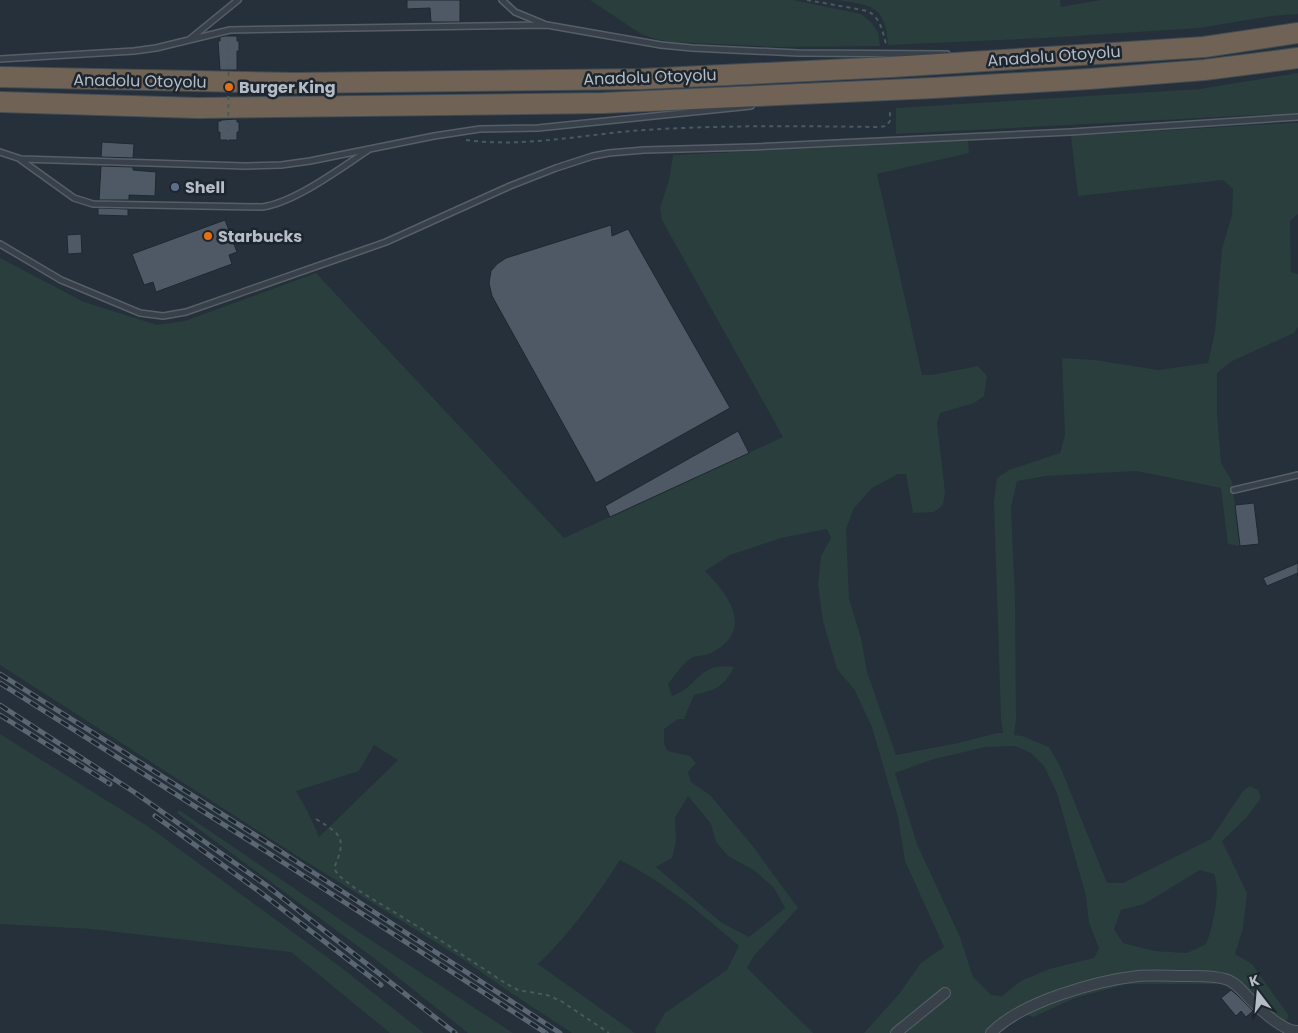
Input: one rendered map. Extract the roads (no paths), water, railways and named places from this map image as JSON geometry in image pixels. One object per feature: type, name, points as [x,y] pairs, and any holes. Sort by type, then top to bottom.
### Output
[{"type":"highway","name":"Anadolu Otoyolu","points":[[0,77],[295,83],[642,79],[891,67],[1112,53],[1204,46],[1298,33]]},
{"type":"highway","name":"Anadolu Otoyolu","points":[[0,102],[198,108],[603,104],[933,88],[1204,70],[1298,58]]},
{"type":"street","points":[[991,1033],[1000,1024],[1026,1010],[1070,991],[1106,981],[1140,976],[1209,976],[1226,979],[1235,984],[1255,1005],[1283,1027],[1298,1031]]},
{"type":"street","points":[[896,1033],[945,993]]},
{"type":"lane","points":[[188,40],[238,0]]},
{"type":"lane","points":[[502,0],[515,12],[547,25]]},
{"type":"lane","points":[[0,59],[134,51],[230,30],[547,25],[692,48],[798,53],[958,54]]},
{"type":"lane","points":[[997,54],[1112,53]]},
{"type":"lane","points":[[817,100],[933,88]]},
{"type":"lane","points":[[0,152],[21,159],[263,165],[310,161],[434,136],[480,129],[538,128],[759,105]]},
{"type":"lane","points":[[0,244],[61,280],[140,313],[163,316],[195,309],[386,242],[510,186],[556,168],[609,153],[1071,132],[1298,117]]},
{"type":"lane","points":[[21,159],[74,198],[93,204],[262,207],[289,199],[370,149]]},
{"type":"lane","points":[[1234,490],[1298,475]]},
{"type":"railway","points":[[0,674],[271,845],[560,1033]]},
{"type":"railway","points":[[0,683],[267,852],[546,1033]]},
{"type":"railway","points":[[0,705],[134,792],[266,885],[455,1033]]},
{"type":"railway","points":[[0,715],[110,784]]},
{"type":"railway","points":[[155,816],[260,892],[381,985]]},
{"type":"place","name":"Burger King","points":[[229,87]]},
{"type":"place","name":"Shell","points":[[175,187]]},
{"type":"place","name":"Starbucks","points":[[208,236]]}]
